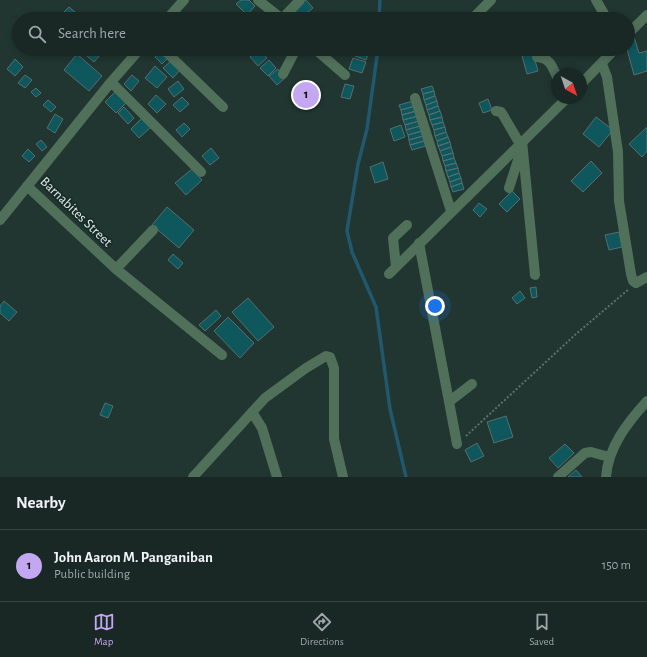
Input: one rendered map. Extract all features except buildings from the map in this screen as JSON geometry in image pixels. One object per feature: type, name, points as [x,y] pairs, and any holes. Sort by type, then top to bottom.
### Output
[{"type":"street","points":[[173,12],[184,0]]},
{"type":"street","points":[[258,0],[273,12]]},
{"type":"street","points":[[289,12],[300,0]]},
{"type":"street","points":[[479,12],[491,0]]},
{"type":"street","points":[[596,0],[603,12]]},
{"type":"street","points":[[635,27],[647,15]]},
{"type":"street","name":"Barnabites Street","points":[[134,56],[27,186],[116,269],[222,355]]},
{"type":"street","points":[[170,56],[222,106]]},
{"type":"street","points":[[283,74],[292,56]]},
{"type":"street","points":[[322,56],[345,75]]},
{"type":"street","points":[[587,78],[609,56]]},
{"type":"street","points":[[537,57],[544,57],[549,61],[552,68]]},
{"type":"street","points":[[602,64],[607,77],[618,152],[620,209],[631,274],[633,281],[636,283],[647,277]]},
{"type":"street","points":[[111,82],[201,172]]},
{"type":"street","points":[[415,98],[451,211]]},
{"type":"street","points":[[389,274],[561,104]]},
{"type":"street","points":[[496,111],[501,112],[519,144],[535,275]]},
{"type":"street","points":[[509,188],[518,160],[519,144]]},
{"type":"street","points":[[0,220],[27,186]]},
{"type":"street","points":[[396,266],[393,238],[407,225]]},
{"type":"street","points":[[116,269],[153,230]]},
{"type":"street","points":[[419,243],[457,444]]},
{"type":"street","points":[[195,476],[265,398],[306,368],[322,358],[330,357],[333,361],[335,378],[334,439],[343,477]]},
{"type":"street","points":[[450,401],[472,384]]},
{"type":"street","points":[[606,477],[609,457],[628,424],[647,401]]},
{"type":"street","points":[[252,412],[262,428],[276,477]]},
{"type":"street","points":[[558,477],[585,453],[591,452],[609,457]]},
{"type":"path","points":[[457,444],[576,334],[636,283]]},
{"type":"waterway","points":[[379,12],[380,0]]},
{"type":"waterway","points":[[377,56],[367,129],[358,164],[347,231],[352,252],[376,307],[390,409],[406,477]]},
{"type":"place","name":"John Aaron M. Panganiban","points":[[306,95]]}]
